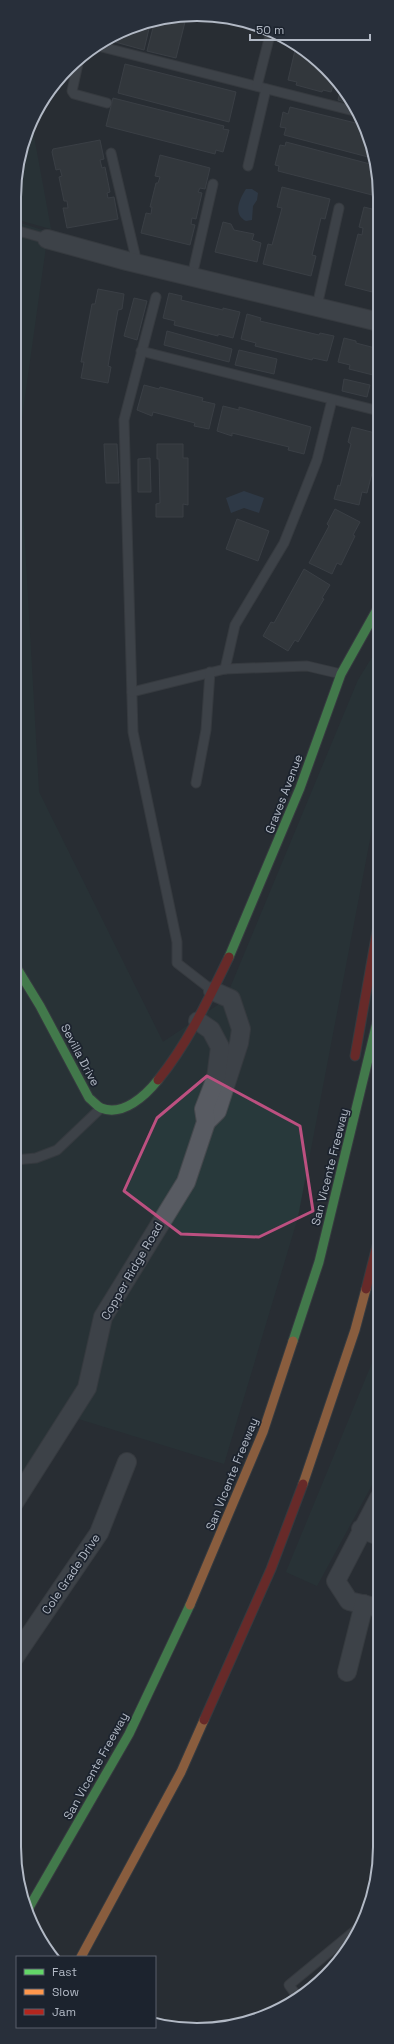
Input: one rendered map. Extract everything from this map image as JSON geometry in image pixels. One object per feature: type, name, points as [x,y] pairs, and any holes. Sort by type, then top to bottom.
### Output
[{"type":"main road","name":"Graves Avenue","points":[[213,991],[232,952],[300,788],[341,674],[373,617]]},
{"type":"main road","points":[[353,1067],[373,954]]},
{"type":"main road","name":"Sevilla Drive","points":[[21,975],[40,1006],[89,1098],[101,1108]]},
{"type":"main road","points":[[101,1108],[116,1110],[132,1104],[154,1085],[176,1058],[198,1021],[213,991]]},
{"type":"main road","name":"San Vicente Freeway","points":[[30,1905],[129,1734],[183,1622],[263,1432],[319,1262],[373,1039]]},
{"type":"main road","points":[[319,1262],[345,1114]]},
{"type":"main road","points":[[82,1956],[180,1772],[271,1569],[311,1464],[355,1330],[373,1261]]},
{"type":"street","points":[[47,239],[137,263],[373,320]]},
{"type":"street","name":"Copper Ridge Road","points":[[21,1492],[87,1388],[103,1317],[186,1182],[206,1122],[217,1111],[228,1082],[239,1043],[241,1029],[231,999],[213,991]]},
{"type":"street","name":"Copper Ridge Road","points":[[198,1021],[211,1030],[220,1047],[216,1078],[204,1109],[206,1122]]},
{"type":"street","name":"Cole Grade Drive","points":[[21,1648],[99,1533],[127,1462]]},
{"type":"street","points":[[347,1672],[371,1606],[349,1601],[336,1581],[361,1529],[373,1508]]},
{"type":"street","points":[[361,1529],[373,1534]]},
{"type":"lane","points":[[248,166],[270,37]]},
{"type":"lane","points":[[105,48],[350,110]]},
{"type":"lane","points":[[77,69],[72,91],[74,94],[107,103]]},
{"type":"lane","points":[[111,153],[137,263]]},
{"type":"lane","points":[[192,276],[213,184]]},
{"type":"lane","points":[[316,306],[339,208]]},
{"type":"lane","points":[[21,231],[47,239]]},
{"type":"lane","points":[[156,296],[124,420],[133,732],[177,942],[177,963],[213,991]]},
{"type":"lane","points":[[141,351],[373,410]]},
{"type":"lane","points":[[225,669],[235,625],[284,543],[304,495],[317,460],[332,400]]},
{"type":"lane","points":[[132,692],[225,669],[307,666],[341,674]]},
{"type":"lane","points":[[196,783],[206,730],[210,672]]},
{"type":"lane","points":[[21,1159],[36,1158],[57,1150],[101,1108]]},
{"type":"lane","points":[[295,1993],[289,1985],[348,1936]]},
{"type":"highlighted area","points":[[207,1076],[300,1126],[313,1211],[259,1237],[181,1234],[124,1191],[157,1118]]},
{"type":"shaded area","points":[[33,132],[51,229],[21,221],[21,185],[24,163]]},
{"type":"shaded area","points":[[21,223],[48,232],[21,425]]},
{"type":"shaded area","points":[[21,474],[39,792],[163,1042],[225,1000],[358,680],[373,656],[373,823],[298,1217],[224,1464],[69,1416],[21,1492]]},
{"type":"shaded area","points":[[373,1361],[373,1483],[317,1586],[286,1572]]},
{"type":"water","points":[[246,189],[252,189],[258,193],[257,200],[253,206],[252,220],[246,221],[239,214],[238,206]]},
{"type":"water","points":[[244,491],[264,498],[259,513],[244,508],[231,513],[226,498]]},
{"type":"building","points":[[185,21],[176,58],[147,51],[153,26]]},
{"type":"building","points":[[149,27],[144,50],[115,42],[130,34]]},
{"type":"building","points":[[295,51],[313,65],[333,86],[331,92],[323,90],[322,92],[296,85],[297,82],[288,80]]},
{"type":"building","points":[[125,64],[236,92],[229,122],[118,93]]},
{"type":"building","points":[[340,94],[345,102],[338,100]]},
{"type":"building","points":[[113,98],[224,126],[223,129],[229,130],[223,152],[216,150],[215,154],[106,126]]},
{"type":"building","points":[[290,107],[357,123],[364,140],[369,157],[284,135],[286,128],[280,127],[283,112],[288,114]]},
{"type":"building","points":[[100,140],[104,159],[100,160],[102,168],[105,167],[110,192],[107,193],[108,198],[114,197],[118,219],[67,228],[63,208],[68,208],[67,201],[64,201],[59,177],[62,176],[60,169],[56,170],[52,152],[53,149]]},
{"type":"building","points":[[286,142],[370,164],[373,195],[278,171],[279,166],[275,165],[280,145],[285,146]]},
{"type":"building","points":[[160,155],[210,168],[205,189],[200,188],[198,192],[202,193],[196,219],[192,218],[191,224],[195,225],[190,245],[141,233],[146,213],[151,214],[152,207],[150,207],[156,183],[158,183],[160,177],[155,176]]},
{"type":"building","points":[[282,187],[330,199],[325,219],[321,218],[312,255],[316,256],[311,276],[263,264],[268,244],[272,245],[282,208],[277,207]]},
{"type":"building","points":[[364,207],[373,209],[373,292],[345,285],[358,234],[362,235],[363,228],[359,227]]},
{"type":"building","points":[[223,222],[231,224],[234,230],[254,234],[252,240],[261,243],[257,262],[215,252]]},
{"type":"building","points":[[98,289],[124,294],[122,309],[118,310],[108,366],[111,367],[108,383],[81,378],[84,362],[81,362],[92,304],[95,304]]},
{"type":"building","points":[[169,293],[182,296],[181,300],[223,310],[223,308],[240,312],[233,338],[218,334],[218,336],[174,325],[175,321],[163,318]]},
{"type":"building","points":[[134,298],[147,301],[137,340],[124,336]]},
{"type":"building","points":[[247,314],[261,318],[260,321],[319,335],[320,333],[334,336],[327,361],[313,358],[312,360],[255,346],[256,343],[241,339]]},
{"type":"building","points":[[167,331],[232,349],[229,362],[164,345]]},
{"type":"building","points":[[344,338],[373,347],[373,375],[349,369],[350,365],[338,362]]},
{"type":"building","points":[[239,350],[277,359],[274,374],[235,365]]},
{"type":"building","points":[[344,379],[370,385],[367,397],[342,391]]},
{"type":"building","points":[[144,385],[159,389],[160,387],[203,398],[202,401],[215,404],[209,429],[194,426],[195,423],[153,412],[152,416],[137,410]]},
{"type":"building","points":[[223,406],[239,410],[239,407],[311,427],[304,454],[288,450],[289,447],[232,433],[232,436],[217,431]]},
{"type":"building","points":[[352,427],[373,432],[373,469],[367,493],[362,492],[359,505],[334,499],[338,485],[340,486],[351,444],[348,442]]},
{"type":"building","points":[[104,444],[117,444],[119,483],[106,483]]},
{"type":"building","points":[[157,444],[183,444],[183,458],[188,458],[188,505],[183,504],[183,517],[156,517],[156,504],[160,503],[159,459],[157,459]]},
{"type":"building","points":[[150,458],[151,492],[138,492],[138,459]]},
{"type":"building","points":[[335,509],[360,522],[341,565],[337,563],[332,574],[309,563],[329,526],[327,524]]},
{"type":"building","points":[[237,519],[269,531],[258,561],[226,549]]},
{"type":"building","points":[[304,569],[330,585],[322,598],[324,599],[298,642],[295,640],[288,651],[263,636],[271,622],[274,623]]},
{"type":"traffic: fast","points":[[229,957],[300,788],[341,674],[373,617]]},
{"type":"traffic: fast","points":[[21,975],[40,1006],[89,1098],[98,1106],[109,1110],[118,1110],[126,1107],[140,1098],[158,1080]]},
{"type":"traffic: fast","points":[[293,1341],[319,1262],[373,1039]]},
{"type":"traffic: fast","points":[[30,1905],[129,1734],[190,1605]]},
{"type":"traffic: slow","points":[[303,1484],[355,1330],[366,1289]]},
{"type":"traffic: slow","points":[[190,1605],[263,1432],[293,1341]]},
{"type":"traffic: slow","points":[[82,1956],[181,1772],[204,1720]]},
{"type":"traffic: jam","points":[[355,1056],[373,954]]},
{"type":"traffic: jam","points":[[158,1080],[169,1066],[188,1036],[229,957]]},
{"type":"traffic: jam","points":[[366,1289],[373,1262]]},
{"type":"traffic: jam","points":[[204,1720],[271,1569],[303,1484]]}]
